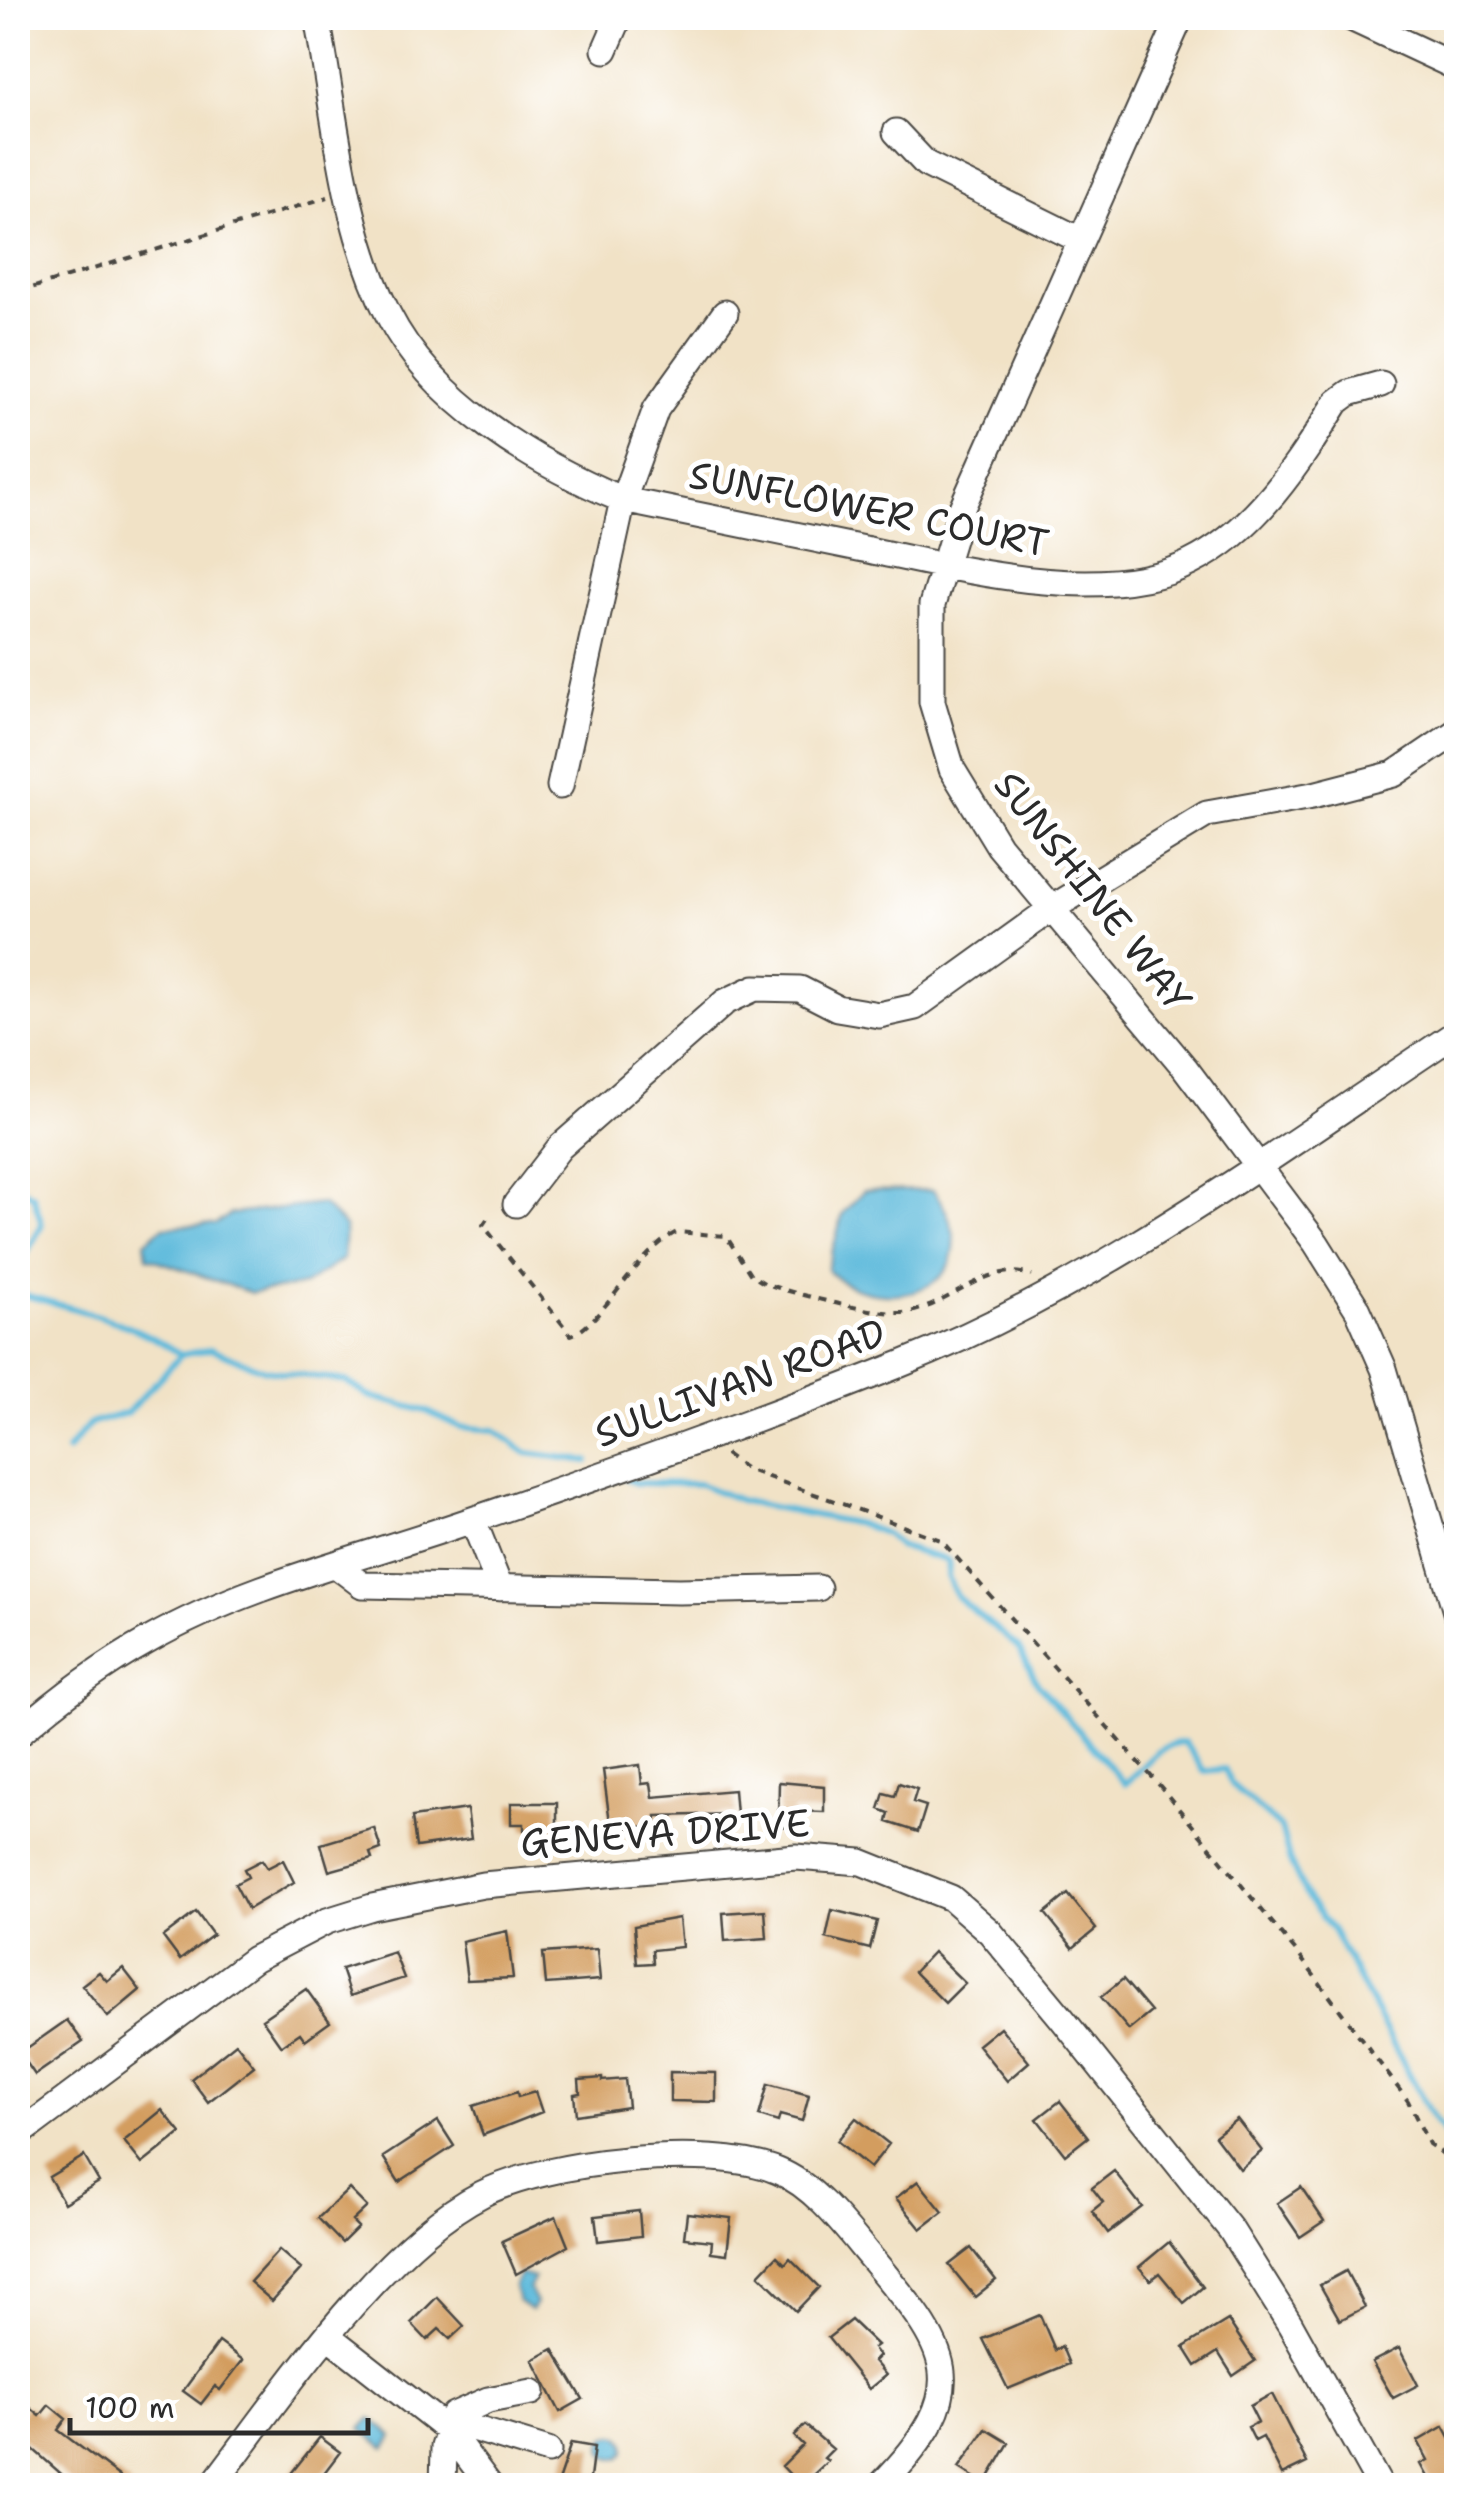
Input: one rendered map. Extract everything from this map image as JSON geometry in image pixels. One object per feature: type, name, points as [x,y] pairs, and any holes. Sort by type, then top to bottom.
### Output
[{"type":"street","name":"SUNFLOWER COURT","points":[[318,18],[348,194],[365,258],[388,316],[452,397],[517,445],[575,480],[623,500],[982,574],[1062,583],[1164,573],[1190,564],[1220,545],[1276,494],[1337,402],[1349,393],[1381,384]]},
{"type":"street","points":[[604,50],[619,18]]},
{"type":"street","name":"SUNSHINE WAY","points":[[1180,18],[1078,239],[1033,354],[961,510],[942,565],[929,644],[932,702],[952,769],[998,846],[1054,907],[1257,1164],[1324,1256],[1371,1339],[1412,1454],[1456,1612]]},
{"type":"street","points":[[1350,18],[1456,67]]},
{"type":"street","points":[[896,132],[926,164],[1078,239]]},
{"type":"street","points":[[560,786],[623,500],[656,409],[725,313]]},
{"type":"street","points":[[516,1204],[560,1147],[724,1002],[756,988],[800,989],[837,1008],[879,1015],[915,1007],[1054,907],[1207,814],[1313,795],[1394,774],[1456,732]]},
{"type":"street","name":"SULLIVAN ROAD","points":[[18,1734],[78,1685],[150,1639],[232,1602],[702,1439],[902,1364],[1046,1297],[1456,1033]]},
{"type":"street","points":[[473,1520],[500,1588]]},
{"type":"street","points":[[337,1566],[362,1585],[679,1592],[818,1588]]},
{"type":"street","name":"GENEVA DRIVE","points":[[18,2134],[254,1960],[342,1916],[419,1895],[483,1885],[781,1858],[860,1862],[952,1898],[990,1932],[1231,2230],[1290,2324],[1380,2485]]},
{"type":"street","points":[[212,2486],[328,2336],[380,2276],[456,2210],[514,2180],[593,2164],[704,2158],[760,2165],[782,2172],[848,2230],[917,2312],[940,2350],[944,2376],[933,2422],[921,2443],[880,2486]]},
{"type":"street","points":[[328,2336],[448,2430],[490,2486]]},
{"type":"street","points":[[443,2486],[448,2430],[454,2415],[488,2400],[532,2392]]},
{"type":"street","points":[[448,2430],[469,2427],[548,2451]]},
{"type":"path","points":[[18,292],[331,196]]},
{"type":"path","points":[[487,1219],[483,1225],[571,1336],[579,1334],[636,1264],[678,1232],[726,1236],[751,1275],[764,1283],[880,1310],[904,1313],[926,1307],[986,1276],[1016,1270],[1032,1276],[1046,1297]]},
{"type":"path","points":[[702,1439],[746,1469],[941,1540],[1160,1786],[1298,1954],[1408,2101],[1429,2144],[1456,2164]]},
{"type":"water","points":[[933,1190],[951,1224],[954,1251],[945,1272],[926,1286],[903,1293],[876,1293],[850,1286],[827,1270],[843,1213],[864,1191]]},
{"type":"water","points":[[322,1204],[345,1227],[343,1259],[304,1285],[251,1293],[147,1257],[145,1242],[163,1227],[216,1224],[231,1214]]},
{"type":"water","points":[[520,2274],[534,2278],[529,2289],[536,2303],[531,2310],[518,2301],[514,2286]]},
{"type":"water","points":[[371,2418],[393,2436],[385,2448],[361,2429]]},
{"type":"water","points":[[614,2435],[626,2447],[614,2459],[602,2447]]},
{"type":"building","points":[[640,1765],[642,1784],[651,1783],[653,1797],[734,1790],[736,1814],[656,1816],[657,1825],[611,1830],[603,1770]]},
{"type":"building","points":[[779,1782],[824,1786],[824,1812],[793,1811],[792,1827],[778,1826]]},
{"type":"building","points":[[899,1783],[917,1789],[913,1802],[926,1806],[918,1832],[887,1822],[889,1813],[879,1809],[884,1793],[895,1796]]},
{"type":"building","points":[[511,1803],[557,1803],[557,1831],[524,1830],[524,1824],[511,1824]]},
{"type":"building","points":[[467,1809],[471,1839],[416,1847],[412,1817]]},
{"type":"building","points":[[374,1828],[381,1849],[370,1853],[372,1859],[329,1871],[321,1844]]},
{"type":"building","points":[[262,1860],[267,1868],[283,1860],[294,1882],[248,1909],[235,1884],[248,1877],[244,1869]]},
{"type":"building","points":[[1068,1894],[1096,1929],[1073,1948],[1045,1913]]},
{"type":"building","points":[[765,1910],[767,1938],[725,1941],[723,1913]]},
{"type":"building","points":[[832,1910],[877,1921],[870,1949],[826,1938]]},
{"type":"building","points":[[196,1912],[213,1935],[180,1960],[163,1937]]},
{"type":"building","points":[[679,1918],[682,1947],[652,1950],[653,1963],[637,1964],[634,1926]]},
{"type":"building","points":[[507,1931],[513,1978],[467,1980],[462,1941]]},
{"type":"building","points":[[597,1949],[600,1980],[546,1984],[543,1953]]},
{"type":"building","points":[[394,1952],[404,1978],[350,1996],[341,1969]]},
{"type":"building","points":[[933,1952],[965,1983],[945,2003],[914,1972]]},
{"type":"building","points":[[123,1968],[140,1990],[108,2017],[82,1985],[99,1972],[107,1981]]},
{"type":"building","points":[[1123,1979],[1151,2012],[1129,2030],[1101,1997]]},
{"type":"building","points":[[306,1989],[330,2022],[305,2040],[300,2033],[281,2046],[262,2019]]},
{"type":"building","points":[[67,2020],[83,2042],[35,2075],[20,2053]]},
{"type":"building","points":[[1000,2027],[1029,2062],[1007,2081],[978,2045]]},
{"type":"building","points":[[236,2043],[254,2066],[208,2102],[191,2079]]},
{"type":"building","points":[[670,2072],[716,2073],[716,2102],[670,2101]]},
{"type":"building","points":[[625,2079],[628,2107],[576,2115],[574,2094],[580,2093],[579,2080]]},
{"type":"building","points":[[768,2084],[809,2095],[802,2121],[780,2115],[778,2122],[759,2116]]},
{"type":"building","points":[[517,2092],[518,2097],[535,2092],[542,2112],[483,2135],[473,2106]]},
{"type":"building","points":[[1060,2101],[1088,2137],[1065,2155],[1037,2119]]},
{"type":"building","points":[[162,2110],[181,2133],[142,2164],[124,2141]]},
{"type":"building","points":[[856,2118],[889,2144],[870,2168],[837,2141]]},
{"type":"building","points":[[1237,2119],[1262,2151],[1240,2169],[1215,2136]]},
{"type":"building","points":[[438,2121],[454,2146],[399,2182],[383,2157]]},
{"type":"building","points":[[84,2156],[99,2182],[64,2203],[49,2177]]},
{"type":"building","points":[[1114,2171],[1142,2207],[1108,2233],[1092,2211],[1103,2202],[1092,2188]]},
{"type":"building","points":[[918,2181],[943,2212],[921,2229],[896,2198]]},
{"type":"building","points":[[1301,2187],[1324,2221],[1300,2237],[1277,2203]]},
{"type":"building","points":[[349,2189],[367,2207],[352,2221],[358,2227],[342,2243],[318,2218]]},
{"type":"building","points":[[639,2211],[641,2236],[598,2241],[595,2216]]},
{"type":"building","points":[[687,2213],[731,2218],[727,2254],[711,2252],[712,2241],[684,2238]]},
{"type":"building","points":[[556,2216],[568,2246],[516,2274],[502,2241]]},
{"type":"building","points":[[1169,2242],[1203,2287],[1184,2303],[1159,2273],[1150,2280],[1139,2267]]},
{"type":"building","points":[[971,2248],[996,2280],[975,2297],[949,2265]]},
{"type":"building","points":[[279,2250],[301,2269],[272,2301],[250,2282]]},
{"type":"building","points":[[777,2256],[785,2264],[790,2258],[819,2287],[796,2311],[759,2275]]},
{"type":"building","points":[[1346,2271],[1365,2307],[1340,2320],[1320,2285]]},
{"type":"building","points":[[437,2297],[464,2326],[450,2339],[439,2329],[427,2340],[411,2323]]},
{"type":"building","points":[[1040,2315],[1055,2350],[1062,2347],[1069,2364],[1008,2389],[983,2339]]},
{"type":"building","points":[[851,2320],[877,2345],[873,2348],[879,2356],[874,2361],[886,2375],[869,2389],[828,2338]]},
{"type":"building","points":[[1228,2320],[1255,2361],[1233,2376],[1218,2352],[1196,2366],[1184,2347]]},
{"type":"building","points":[[219,2342],[243,2360],[220,2390],[215,2386],[201,2404],[183,2391]]},
{"type":"building","points":[[1399,2348],[1418,2385],[1393,2398],[1372,2362]]},
{"type":"building","points":[[553,2349],[583,2399],[560,2412],[533,2360]]},
{"type":"building","points":[[1272,2394],[1307,2463],[1282,2475],[1263,2437],[1255,2441],[1248,2427],[1258,2422],[1250,2406]]},
{"type":"building","points":[[27,2405],[40,2416],[49,2405],[66,2419],[58,2430],[132,2486],[75,2486],[18,2436],[18,2417]]},
{"type":"building","points":[[805,2425],[833,2449],[824,2458],[828,2461],[801,2486],[782,2466],[803,2445],[794,2436]]},
{"type":"building","points":[[1444,2426],[1456,2448],[1456,2476],[1433,2486],[1421,2464],[1428,2460],[1418,2441]]},
{"type":"building","points":[[986,2429],[1009,2443],[985,2484],[959,2468]]},
{"type":"building","points":[[320,2437],[340,2452],[314,2486],[281,2486]]},
{"type":"building","points":[[571,2443],[594,2447],[589,2486],[563,2486],[558,2481]]},
{"type":"waterway","points":[[18,1187],[33,1195],[42,1225],[18,1268]]},
{"type":"waterway","points":[[18,1293],[123,1325],[181,1355]]},
{"type":"waterway","points":[[67,1451],[89,1424],[127,1413],[181,1355],[211,1349],[265,1370],[346,1381],[368,1396],[426,1411],[460,1427],[495,1430],[527,1453],[588,1461]]},
{"type":"waterway","points":[[621,1476],[635,1483],[699,1484],[742,1501],[859,1524],[886,1534],[900,1547],[949,1561],[948,1578],[957,1597],[1018,1647],[1038,1684],[1125,1784],[1158,1752],[1184,1742],[1204,1771],[1225,1769],[1231,1784],[1281,1828],[1290,1862],[1308,1899],[1332,1930],[1433,2118],[1456,2148]]}]
